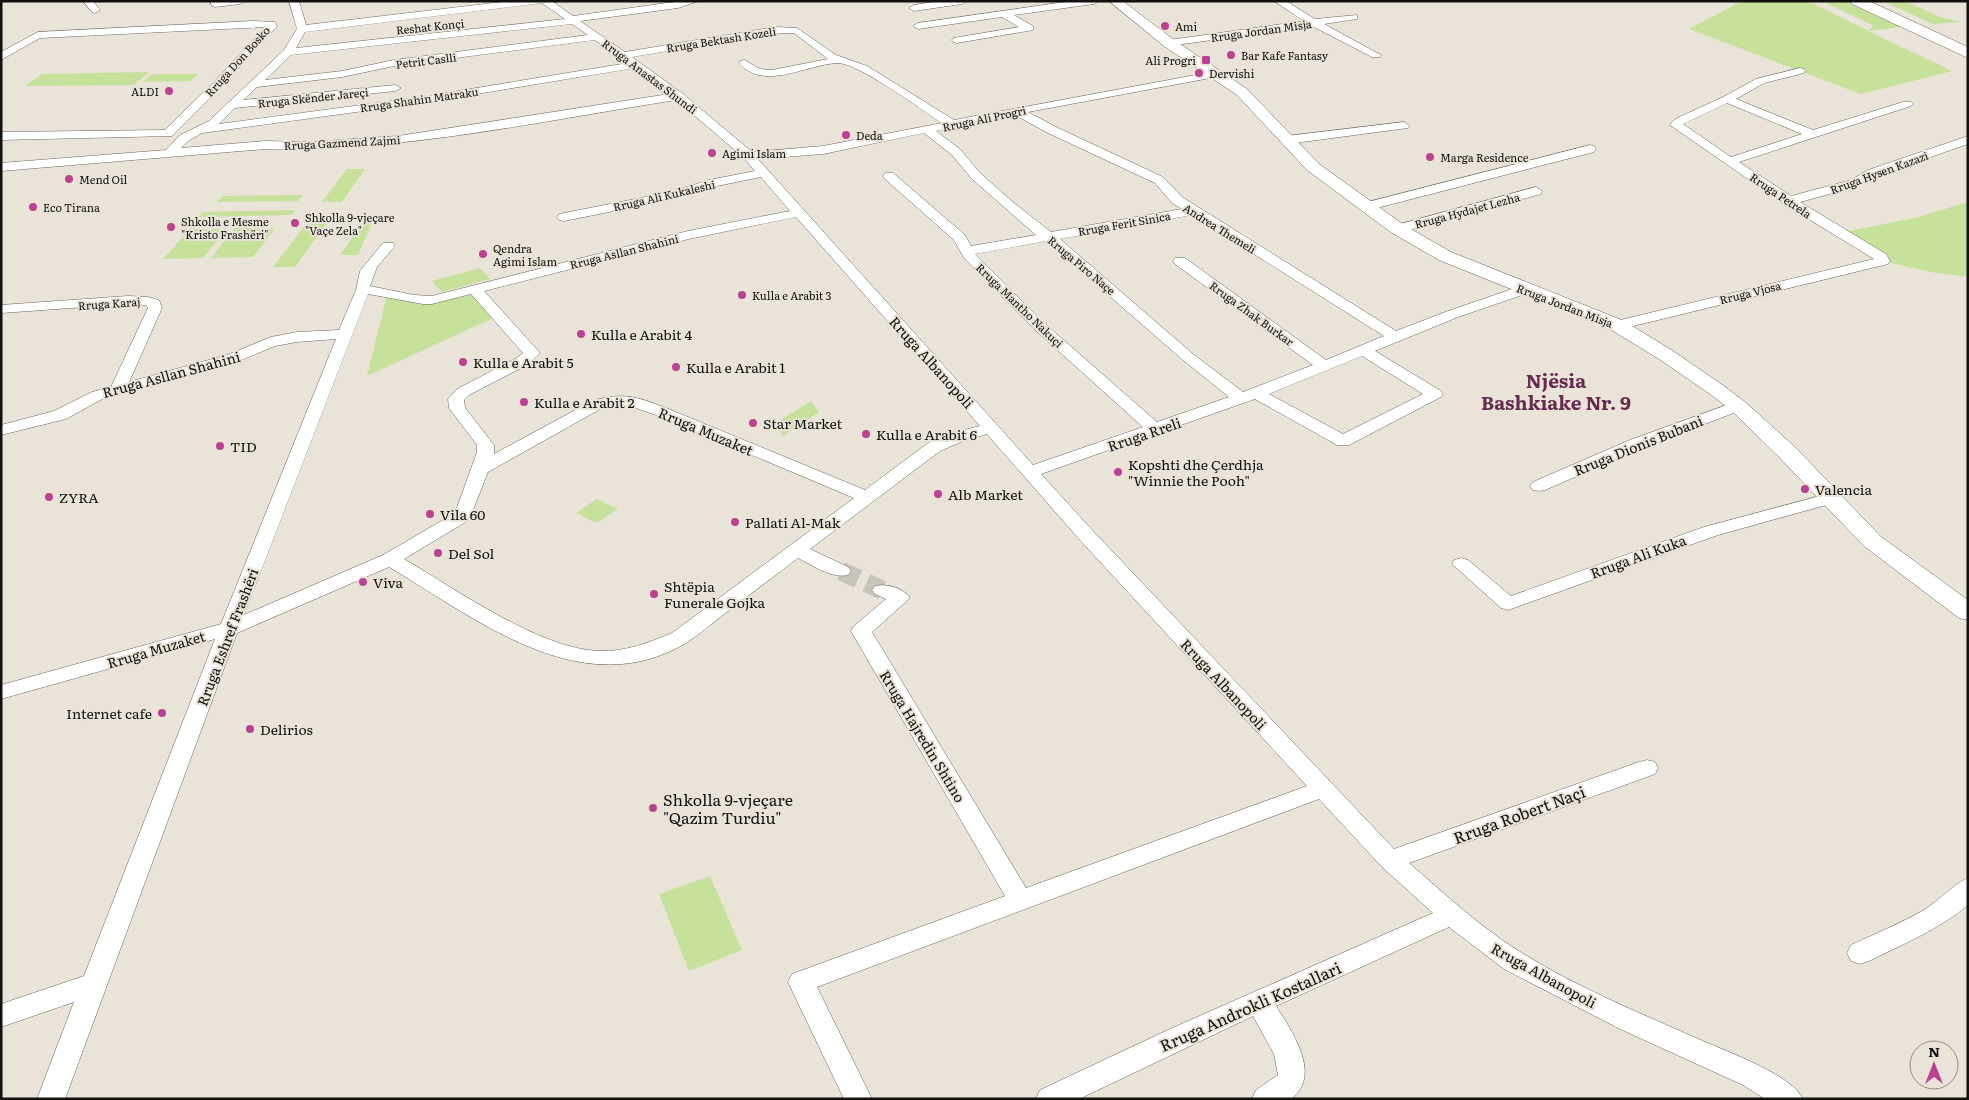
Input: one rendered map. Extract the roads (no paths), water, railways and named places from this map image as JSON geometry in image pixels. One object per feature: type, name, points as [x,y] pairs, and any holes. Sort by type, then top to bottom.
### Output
[{"type":"main road","points":[[1856,1],[1968,53]]},
{"type":"main road","points":[[1869,1],[1968,46]]},
{"type":"street","points":[[88,1],[95,10]]},
{"type":"street","points":[[215,1],[215,4],[240,1]]},
{"type":"street","points":[[294,1],[302,29],[538,1]]},
{"type":"street","name":"Rruga Anastas Shundi","points":[[545,1],[624,55],[679,96],[734,141],[749,156]]},
{"type":"street","name":"Reshat Konçi","points":[[288,52],[496,31],[694,1]]},
{"type":"street","points":[[914,8],[962,1]]},
{"type":"street","points":[[918,26],[1094,1]]},
{"type":"street","name":"Rruga Jordan Misja","points":[[1115,1],[1242,92],[1313,167],[1398,229],[1445,256],[1617,325],[1681,364],[1738,406],[1788,452],[1872,541],[1968,612]]},
{"type":"street","points":[[1279,1],[1312,22],[1376,55]]},
{"type":"street","points":[[958,40],[1029,28],[1004,14]]},
{"type":"street","name":"Rruga Jordan Misja","points":[[1170,42],[1352,17]]},
{"type":"street","name":"Rruga Don Bosko","points":[[1,57],[38,35],[253,24],[271,24],[272,26],[219,83],[168,133],[1,136]]},
{"type":"street","name":"Rruga Skënder Jareçi","points":[[169,154],[184,138],[213,123],[255,84],[288,52],[302,29]]},
{"type":"street","name":"Rruga Bektash Kozeli","points":[[624,55],[775,30],[797,31],[839,60],[863,68],[952,124]]},
{"type":"street","name":"Petrit Caslli","points":[[255,84],[342,74],[394,63],[598,37]]},
{"type":"street","name":"Rruga Bektash Kozeli","points":[[744,63],[758,72],[772,73],[839,60]]},
{"type":"street","name":"Rruga Shahin Matraku","points":[[200,130],[422,100],[636,64]]},
{"type":"street","points":[[1679,127],[1676,125],[1680,121],[1760,81],[1800,71]]},
{"type":"street","name":"Rruga Ali Progri","points":[[749,156],[823,150],[1017,111],[1217,74]]},
{"type":"street","name":"Rruga Skënder Jareçi","points":[[232,105],[395,88]]},
{"type":"street","name":"Rruga Gazmend Zajmi","points":[[1,167],[265,145],[309,146],[398,140],[679,96]]},
{"type":"street","points":[[1727,99],[1814,135]]},
{"type":"street","points":[[1730,161],[1907,104]]},
{"type":"street","name":"Andrea Themeli","points":[[1017,111],[1083,145],[1159,180],[1177,200],[1193,211],[1396,337]]},
{"type":"street","points":[[1287,140],[1404,126]]},
{"type":"street","name":"Rruga Petrela","points":[[1679,127],[1789,201],[1880,257],[1883,261]]},
{"type":"street","name":"Rruga Piro Naçe","points":[[926,129],[956,152],[976,176],[1009,206],[1040,231],[1050,236],[1182,352],[1249,396]]},
{"type":"street","name":"Rruga Hysen Kazazi","points":[[1789,201],[1855,183],[1872,173],[1968,140]]},
{"type":"street","points":[[1366,207],[1590,149]]},
{"type":"street","name":"Rruga Albanopoli","points":[[749,156],[1032,472],[1086,535],[1390,860],[1480,938],[1513,960],[1559,986],[1629,1021],[1753,1076],[1789,1099]]},
{"type":"street","name":"Rruga Ali Kukaleshi","points":[[564,217],[674,195],[709,184],[764,173]]},
{"type":"street","name":"Rruga Mantho Nakuçi","points":[[889,176],[960,238],[974,260],[1038,325],[1156,430]]},
{"type":"street","name":"Rruga Hydajet Lezha","points":[[1398,229],[1536,191]]},
{"type":"street","name":"Rruga Ferit Sinica","points":[[967,251],[1193,211]]},
{"type":"street","name":"Rruga Asllan Shahini","points":[[362,290],[383,290],[421,301],[442,298],[688,235],[799,214]]},
{"type":"street","points":[[362,290],[362,281],[366,272],[388,246]]},
{"type":"street","name":"Rruga Zhak Burkar","points":[[1180,261],[1323,365]]},
{"type":"street","name":"Rruga Vjosa","points":[[1617,325],[1817,276],[1878,264],[1883,261]]},
{"type":"street","name":"Rruga Rreli","points":[[1032,472],[1249,396],[1454,314],[1526,289]]},
{"type":"street","name":"Rruga Eshref Frashëri","points":[[51,1099],[231,628],[271,516],[362,290]]},
{"type":"street","points":[[475,290],[532,353],[529,357],[463,392],[456,399],[457,408],[485,445],[486,452],[478,470]]},
{"type":"street","name":"Rruga Karaj","points":[[1,309],[128,300],[154,303],[155,308],[118,388]]},
{"type":"street","name":"Rruga Asllan Shahini","points":[[1,430],[60,416],[81,402],[118,388],[233,358],[283,338],[345,334]]},
{"type":"street","points":[[1249,396],[1343,441],[1435,394],[1363,350]]},
{"type":"street","name":"Rruga Muzaket","points":[[1,692],[231,628],[390,559],[463,516],[478,470],[598,404],[620,399],[632,400],[866,497]]},
{"type":"street","name":"Rruga Dionis Bubani","points":[[1539,486],[1636,444],[1738,406]]},
{"type":"street","points":[[390,559],[514,633],[546,648],[575,656],[607,658],[637,655],[659,648],[679,638],[866,497],[943,442],[991,428]]},
{"type":"street","name":"Rruga Ali Kuka","points":[[1461,564],[1508,604],[1710,531],[1831,498]]},
{"type":"street","points":[[796,550],[841,571]]},
{"type":"street","name":"Rruga Hajredin Shtino","points":[[882,590],[900,598],[861,631],[1021,901]]},
{"type":"street","name":"Rruga Robert Naçi","points":[[1390,860],[1647,768]]},
{"type":"street","points":[[858,1099],[801,982],[1322,789]]},
{"type":"street","points":[[1860,953],[1942,912],[1961,898],[1968,888]]},
{"type":"street","name":"Rruga Androkli Kostallari","points":[[1050,1099],[1179,1037],[1452,915]]},
{"type":"street","points":[[1,1016],[94,984]]},
{"type":"street","points":[[1259,1002],[1289,1056],[1294,1070],[1289,1083],[1266,1099]]},
{"type":"tunnel","points":[[841,571],[882,590]]},
{"type":"place","name":"Ami","points":[[1165,26]]},
{"type":"place","name":"Bar Kafe Fantasy","points":[[1231,55]]},
{"type":"place","name":"Ali Progri","points":[[1206,60]]},
{"type":"place","name":"Dervishi","points":[[1199,73]]},
{"type":"place","name":"ALDI","points":[[169,91]]},
{"type":"place","name":"Deda","points":[[846,135]]},
{"type":"place","name":"Agimi Islam","points":[[712,153]]},
{"type":"place","name":"Marga Residence","points":[[1430,157]]},
{"type":"place","name":"Mend Oil","points":[[69,179]]},
{"type":"place","name":"Eco Tirana","points":[[33,207]]},
{"type":"place","name":"Shkolla 9-vjeçare \"Vaçe Zela\"","points":[[295,223]]},
{"type":"place","name":"Shkolla e Mesme \"Kristo Frashëri\"","points":[[171,227]]},
{"type":"place","name":"Qendra Agimi Islam","points":[[483,254]]},
{"type":"place","name":"Kulla e Arabit 3","points":[[742,295]]},
{"type":"place","name":"Kulla e Arabit 4","points":[[581,334]]},
{"type":"place","name":"Kulla e Arabit 5","points":[[463,362]]},
{"type":"place","name":"Kulla e Arabit 1","points":[[676,367]]},
{"type":"place","name":"Kulla e Arabit 2","points":[[524,402]]},
{"type":"place","name":"Star Market","points":[[753,423]]},
{"type":"place","name":"Kulla e Arabit 6","points":[[866,434]]},
{"type":"place","name":"TID","points":[[220,446]]},
{"type":"place","name":"Kopshti dhe Çerdhja \"Winnie the Pooh\"","points":[[1118,472]]},
{"type":"place","name":"Valencia","points":[[1805,489]]},
{"type":"place","name":"Alb Market","points":[[938,494]]},
{"type":"place","name":"ZYRA","points":[[49,497]]},
{"type":"place","name":"Vila 60","points":[[430,514]]},
{"type":"place","name":"Pallati Al-Mak","points":[[735,522]]},
{"type":"place","name":"Del Sol","points":[[438,553]]},
{"type":"place","name":"Viva","points":[[363,582]]},
{"type":"place","name":"Shtëpia Funerale Gojka","points":[[654,594]]},
{"type":"place","name":"Internet cafe","points":[[162,713]]},
{"type":"place","name":"Delirios","points":[[250,729]]},
{"type":"place","name":"Shkolla 9-vjeçare \"Qazim Turdiu\"","points":[[653,808]]},
{"type":"district","name":"Njësia Bashkiake Nr. 9","points":[[1556,391]]}]
